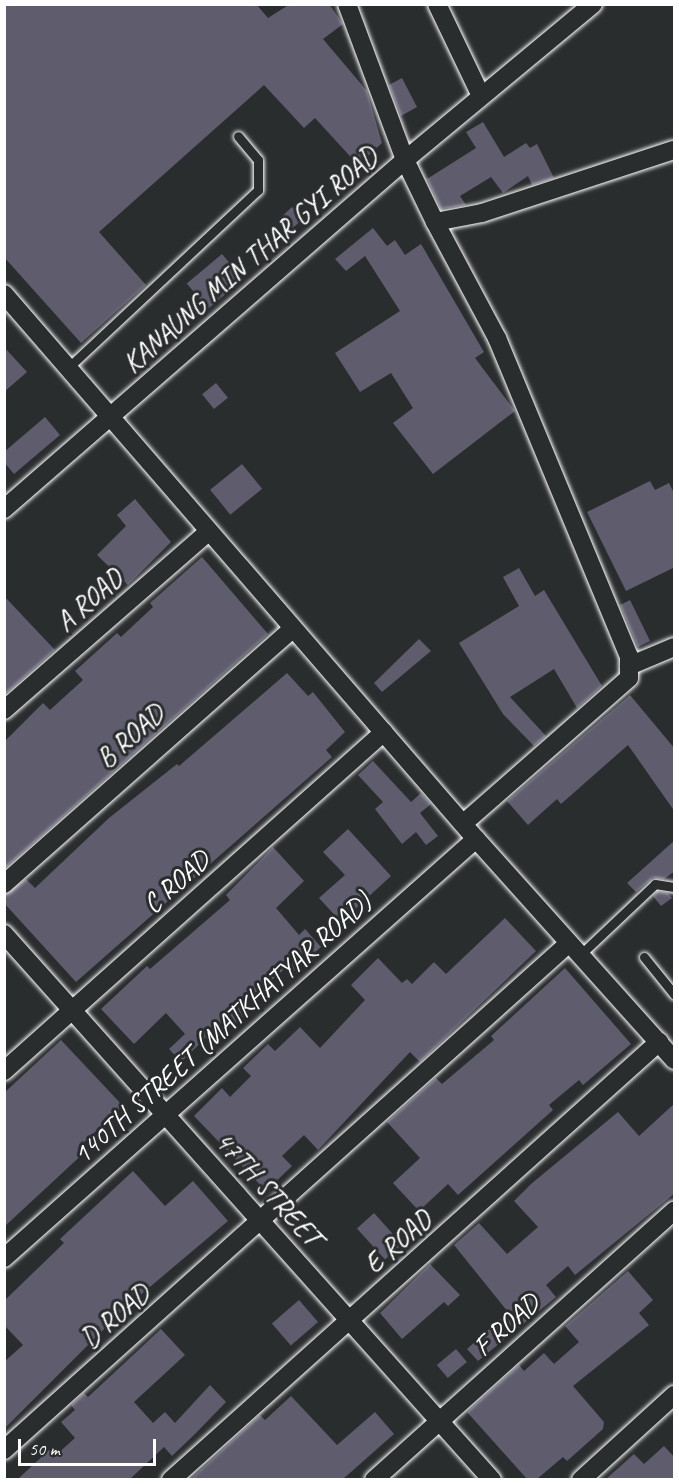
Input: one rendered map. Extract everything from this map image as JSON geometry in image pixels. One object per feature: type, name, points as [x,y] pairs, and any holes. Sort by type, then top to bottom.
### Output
[{"type":"street","name":"KANAUNG MIN THAR GYI ROAD","points":[[4,509],[405,160],[347,4]]},
{"type":"street","points":[[437,4],[481,96]]},
{"type":"street","points":[[463,824],[629,678],[629,666],[497,338],[435,222],[405,160],[593,4]]},
{"type":"street","points":[[435,222],[482,213],[675,150]]},
{"type":"street","points":[[4,294],[70,365],[292,629],[476,839],[675,1060]]},
{"type":"street","name":"A ROAD","points":[[4,710],[209,531]]},
{"type":"street","name":"B ROAD","points":[[4,884],[292,629]]},
{"type":"street","points":[[629,666],[675,647]]},
{"type":"street","name":"C ROAD","points":[[4,1071],[384,732]]},
{"type":"street","name":"140TH STREET (MATKHATYAR ROAD)","points":[[4,1258],[476,839]]},
{"type":"street","name":"47TH STREET","points":[[4,934],[492,1479]]},
{"type":"street","name":"D ROAD","points":[[4,1450],[574,949]]},
{"type":"street","name":"E ROAD","points":[[171,1479],[659,1042]]},
{"type":"street","name":"F ROAD","points":[[374,1479],[675,1211]]},
{"type":"street","points":[[581,1479],[675,1395]]},
{"type":"lane","points":[[70,365],[258,190],[258,160],[238,136]]},
{"type":"lane","points":[[574,949],[655,884],[675,887]]},
{"type":"lane","points":[[644,957],[675,994]]},
{"type":"building","points":[[4,4],[256,4],[268,18],[290,4],[329,4],[343,24],[323,39],[367,91],[382,143],[358,165],[315,118],[304,128],[264,85],[99,232],[146,285],[81,343],[4,257]]},
{"type":"building","points":[[402,78],[417,107],[401,116],[389,85]]},
{"type":"building","points":[[483,122],[504,157],[526,143],[530,148],[537,144],[554,178],[532,185],[528,176],[503,193],[491,177],[460,196],[466,205],[441,209],[427,179],[476,148],[466,132]]},
{"type":"building","points":[[292,207],[303,219],[290,231],[279,219]]},
{"type":"building","points":[[373,228],[387,246],[395,240],[405,255],[421,244],[484,352],[475,358],[515,411],[433,474],[393,423],[413,408],[391,373],[360,392],[335,353],[400,311],[365,256],[346,271],[335,259]]},
{"type":"building","points":[[222,254],[243,279],[208,309],[187,284]]},
{"type":"building","points":[[4,347],[27,372],[4,392]]},
{"type":"building","points":[[216,383],[228,398],[214,409],[202,394]]},
{"type":"building","points":[[45,417],[60,435],[14,474],[4,462],[4,452]]},
{"type":"building","points":[[242,464],[262,489],[230,515],[210,490]]},
{"type":"building","points":[[650,481],[655,490],[669,483],[675,495],[675,567],[626,591],[587,512]]},
{"type":"building","points":[[135,499],[171,542],[128,585],[97,555],[126,526],[117,515]]},
{"type":"building","points":[[202,557],[268,634],[4,869],[4,742],[43,703],[50,710],[83,680],[75,671],[117,633],[121,637],[153,607],[150,603]]},
{"type":"building","points":[[519,568],[535,596],[544,590],[602,686],[577,708],[554,669],[510,697],[546,736],[534,746],[503,714],[459,643],[519,606],[503,577]]},
{"type":"building","points":[[4,596],[55,650],[4,695]]},
{"type":"building","points":[[630,600],[650,641],[638,647],[620,605]]},
{"type":"building","points":[[419,639],[431,651],[382,692],[374,683]]},
{"type":"building","points":[[287,673],[308,696],[313,692],[345,732],[326,750],[332,757],[76,982],[4,903],[4,895],[26,879],[35,888],[109,818],[177,764],[179,766]]},
{"type":"building","points":[[630,695],[675,749],[675,812],[628,745],[561,804],[557,799],[528,825],[507,801]]},
{"type":"building","points":[[373,761],[411,802],[421,793],[431,804],[420,813],[438,836],[426,845],[416,832],[402,844],[375,809],[383,802],[358,775]]},
{"type":"building","points":[[348,829],[391,876],[341,922],[319,898],[345,875],[323,852]]},
{"type":"building","points":[[675,840],[675,871],[664,879],[653,878],[636,892],[627,883]]},
{"type":"building","points":[[273,847],[304,881],[276,908],[299,935],[305,929],[321,947],[293,972],[288,966],[242,1006],[248,1013],[231,1028],[224,1020],[181,1062],[169,1049],[185,1034],[166,1013],[134,1044],[101,1009],[147,966],[150,969],[230,900],[226,895]]},
{"type":"building","points":[[657,891],[668,893],[672,898],[661,906],[653,896]]},
{"type":"building","points":[[505,918],[536,951],[420,1062],[410,1052],[318,1150],[304,1135],[282,1156],[292,1166],[266,1191],[194,1116],[222,1088],[230,1097],[251,1076],[243,1068],[268,1044],[275,1051],[300,1027],[320,1048],[365,1000],[351,985],[378,958],[402,983],[407,979],[412,984],[434,962],[446,974]]},
{"type":"building","points":[[565,968],[631,1044],[583,1085],[579,1080],[549,1105],[553,1110],[458,1195],[448,1184],[419,1211],[393,1183],[420,1158],[387,1122],[436,1078],[442,1084],[494,1040],[491,1036]]},
{"type":"building","points":[[61,1040],[123,1106],[82,1144],[87,1150],[4,1227],[4,1093]]},
{"type":"building","points":[[675,1103],[675,1193],[575,1275],[568,1266],[546,1285],[556,1297],[478,1361],[467,1349],[508,1312],[454,1245],[479,1223],[507,1254],[538,1227],[514,1201],[531,1184],[618,1112],[639,1136]]},
{"type":"building","points":[[133,1171],[165,1206],[193,1181],[228,1221],[125,1308],[4,1429],[4,1362],[23,1345],[4,1325],[4,1301],[64,1243],[60,1239]]},
{"type":"building","points":[[374,1213],[402,1244],[385,1260],[357,1228]]},
{"type":"building","points":[[430,1264],[460,1295],[448,1306],[444,1302],[402,1339],[380,1313]]},
{"type":"building","points":[[628,1271],[653,1300],[639,1313],[649,1325],[573,1386],[604,1422],[603,1429],[567,1461],[563,1457],[537,1479],[527,1479],[467,1412],[519,1365],[524,1371],[544,1353],[554,1364],[579,1342],[565,1326]]},
{"type":"building","points":[[299,1300],[318,1322],[291,1346],[272,1324]]},
{"type":"building","points":[[161,1329],[185,1355],[134,1402],[153,1423],[165,1412],[175,1423],[210,1385],[226,1402],[172,1456],[164,1447],[130,1479],[18,1479],[49,1450],[55,1456],[75,1438],[61,1422],[75,1410],[71,1405],[84,1393],[88,1397]]},
{"type":"building","points":[[456,1349],[467,1362],[448,1378],[437,1365]]},
{"type":"building","points":[[291,1396],[337,1445],[375,1412],[394,1434],[343,1479],[191,1479],[260,1415],[265,1420]]},
{"type":"building","points":[[664,1446],[675,1458],[675,1479],[606,1479],[634,1454],[644,1464]]}]
